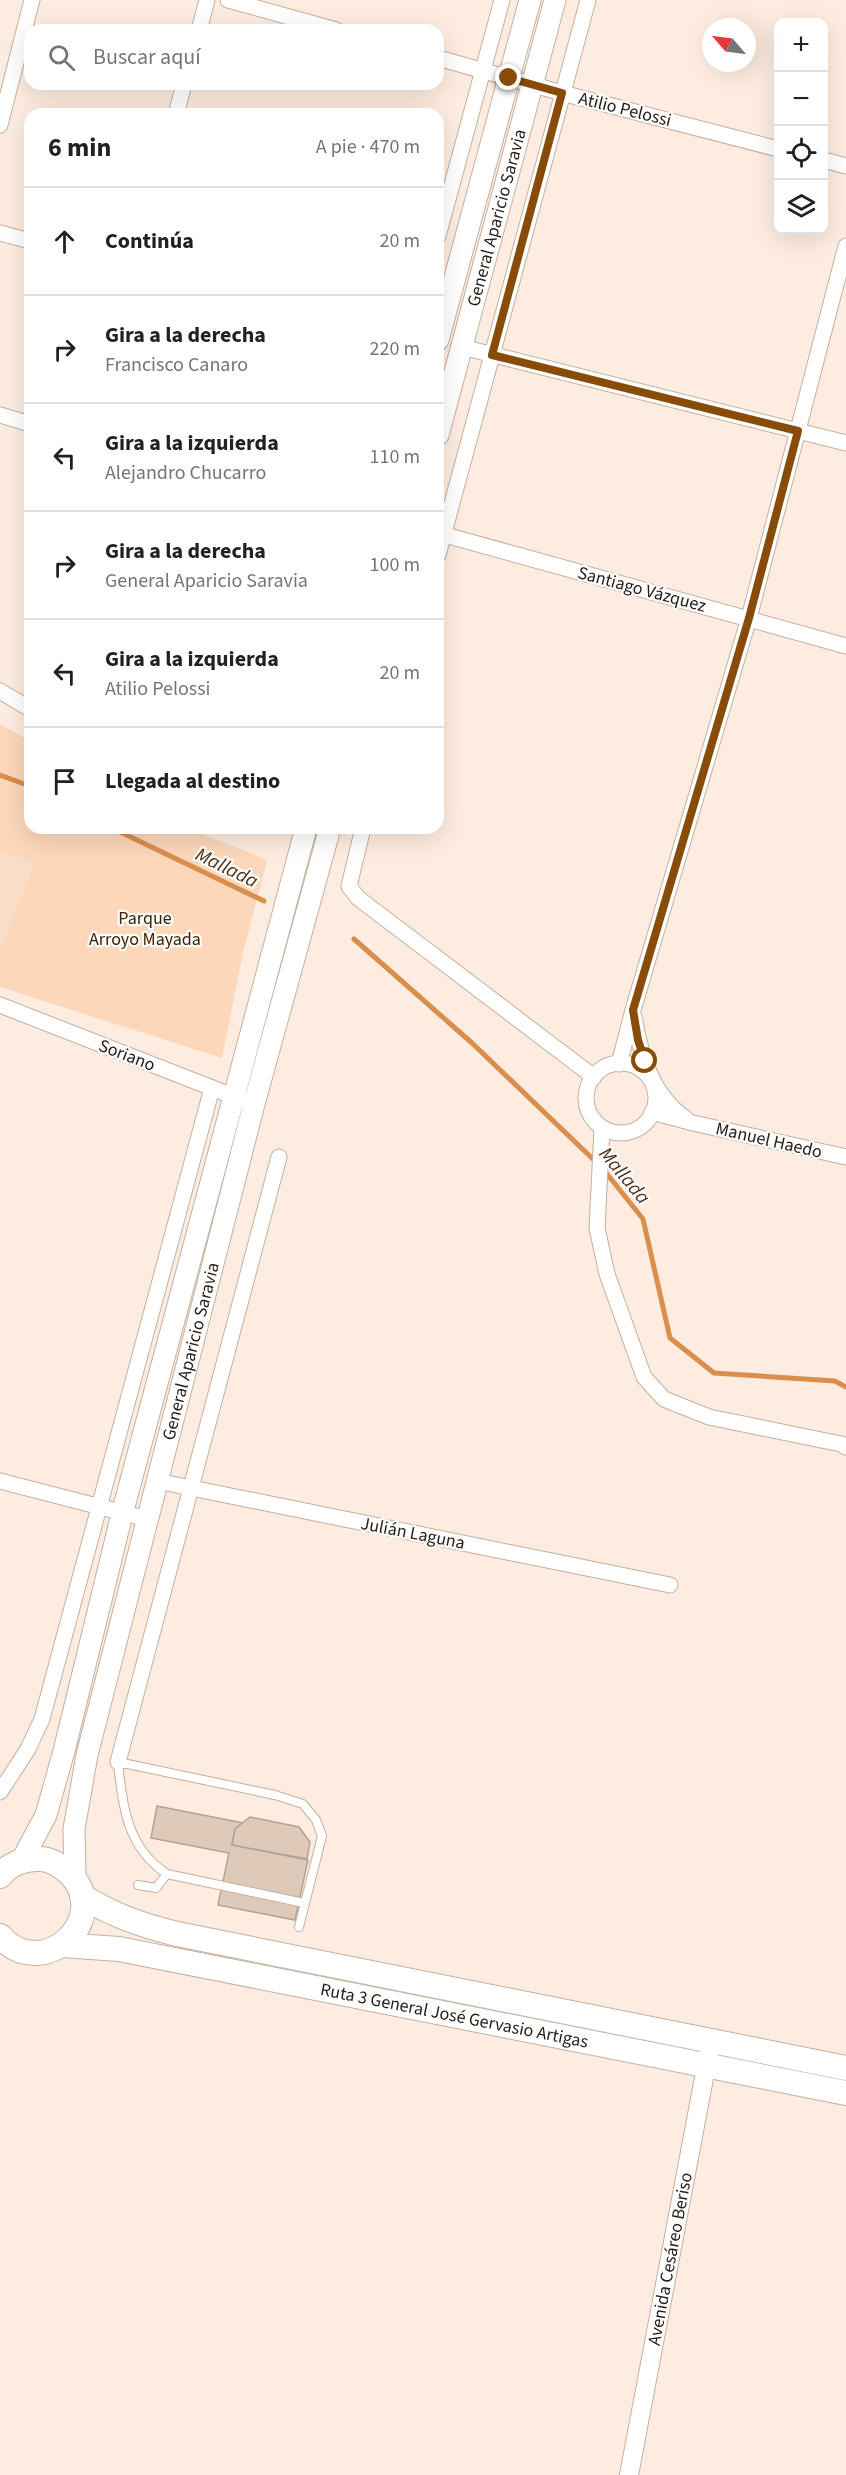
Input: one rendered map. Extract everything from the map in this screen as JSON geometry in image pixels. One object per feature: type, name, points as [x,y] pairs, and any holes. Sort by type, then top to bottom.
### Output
[{"type":"highway","name":"Ruta 3 General José Gervasio Artigas","points":[[7,1869],[42,1858],[61,1865],[79,1888],[109,1913],[137,1924],[177,1934],[846,2068]]},
{"type":"highway","points":[[62,1945],[75,1932],[82,1915],[79,1888]]},
{"type":"highway","name":"Ruta 3 General José Gervasio Artigas","points":[[0,1936],[7,1944],[25,1952],[44,1952],[62,1945],[119,1949],[846,2093]]},
{"type":"main road","name":"General Aparicio Saravia","points":[[444,318],[530,0]]},
{"type":"main road","name":"General Aparicio Saravia","points":[[444,413],[555,0]]},
{"type":"main road","name":"General Aparicio Saravia","points":[[7,1869],[46,1815],[122,1514],[232,1096],[304,834]]},
{"type":"main road","name":"General Aparicio Saravia","points":[[79,1888],[74,1829],[81,1783],[254,1104],[328,834]]},
{"type":"street","points":[[26,24],[32,0]]},
{"type":"street","points":[[201,24],[207,0]]},
{"type":"street","points":[[228,0],[314,24]]},
{"type":"street","points":[[444,215],[502,0]]},
{"type":"street","name":"General Aparicio Saravia","points":[[444,523],[588,0]]},
{"type":"street","points":[[0,125],[24,31]]},
{"type":"street","name":"Atilio Pelossi","points":[[444,60],[774,148]]},
{"type":"street","points":[[178,108],[182,90]]},
{"type":"street","points":[[828,161],[846,166]]},
{"type":"street","points":[[0,233],[24,239]]},
{"type":"street","points":[[619,1064],[749,618],[846,246]]},
{"type":"street","points":[[462,347],[846,443]]},
{"type":"street","points":[[0,415],[24,422]]},
{"type":"street","name":"Santiago Vázquez","points":[[444,534],[846,646]]},
{"type":"street","points":[[0,691],[24,705]]},
{"type":"street","points":[[361,834],[349,886],[358,898],[594,1077]]},
{"type":"street","name":"Soriano","points":[[0,1005],[254,1104]]},
{"type":"street","points":[[600,1148],[610,1138],[640,1127],[652,1112],[655,1102],[652,1082],[638,1040],[633,1010]]},
{"type":"street","points":[[621,1133],[602,1128],[589,1114],[586,1104],[586,1095],[594,1077],[601,1070],[619,1064],[638,1069],[652,1082],[673,1109],[693,1123]]},
{"type":"street","points":[[0,1791],[28,1749],[42,1719],[212,1088]]},
{"type":"street","name":"Manuel Haedo","points":[[652,1112],[846,1157]]},
{"type":"street","points":[[602,1128],[597,1228],[607,1274],[644,1377],[664,1399],[709,1417],[841,1444],[846,1447]]},
{"type":"street","name":"General Aparicio Saravia","points":[[118,1762],[279,1157]]},
{"type":"street","points":[[0,1481],[147,1519]]},
{"type":"street","name":"Julián Laguna","points":[[157,1481],[670,1585]]},
{"type":"street","name":"Avenida Cesáreo Beriso","points":[[629,2475],[711,2041]]},
{"type":"lane","points":[[299,1927],[322,1836],[316,1820],[303,1804],[275,1795],[118,1762],[122,1806],[134,1840],[156,1866],[167,1874],[304,1902]]},
{"type":"lane","points":[[138,1885],[156,1888],[167,1874]]},
{"type":"shaded area","points":[[0,850],[34,864],[0,951]]},
{"type":"green space","name":"Parque Arroyo Mayada","points":[[0,724],[24,738],[24,834],[202,834],[267,860],[243,953],[222,1058],[0,987],[0,951],[34,864],[0,850]]},
{"type":"building","points":[[157,1806],[243,1823],[235,1829],[232,1845],[308,1860],[295,1920],[218,1905],[229,1853],[151,1838]]},
{"type":"building","points":[[250,1817],[299,1827],[310,1842],[307,1859],[232,1845],[235,1829]]},
{"type":"waterway","name":"Mallada","points":[[0,775],[24,784]]},
{"type":"waterway","name":"Mallada","points":[[124,834],[264,901]]},
{"type":"waterway","name":"Mallada","points":[[354,939],[472,1043],[596,1162]]},
{"type":"waterway","name":"Mallada","points":[[603,1169],[643,1219],[670,1338],[714,1373],[835,1381],[846,1387]]},
{"type":"route","points":[[509,78],[562,93],[492,355],[798,431],[749,618],[633,1010],[638,1040],[645,1061]]}]
